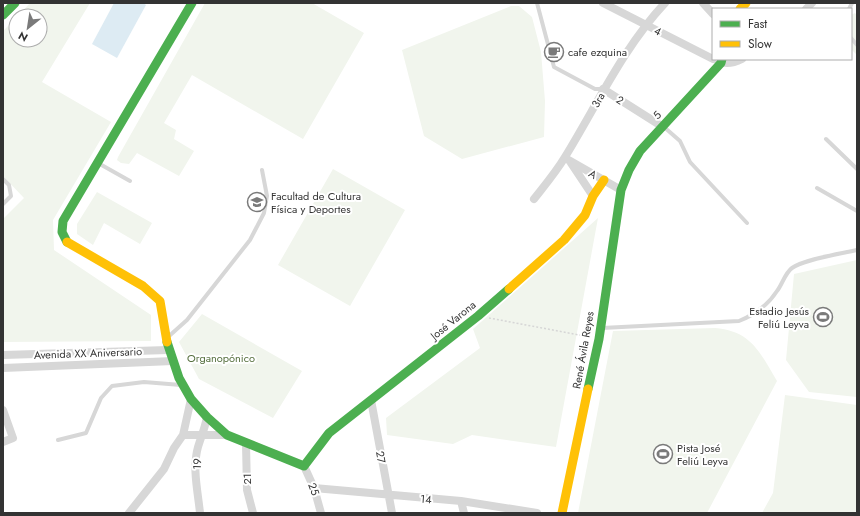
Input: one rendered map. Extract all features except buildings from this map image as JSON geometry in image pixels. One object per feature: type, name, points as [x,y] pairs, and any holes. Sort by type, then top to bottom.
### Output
[{"type":"street","points":[[3,15],[15,3]]},
{"type":"street","points":[[192,3],[63,222],[62,232],[67,242],[143,286],[160,301],[168,350],[183,385],[191,399],[207,417],[227,435],[246,444],[304,466]]},
{"type":"street","name":"4","points":[[603,3],[712,58]]},
{"type":"street","name":"3ra","points":[[534,199],[567,159],[603,90],[645,24],[665,3]]},
{"type":"street","points":[[703,3],[712,13]]},
{"type":"street","points":[[717,60],[733,63],[740,60]]},
{"type":"street","name":"5","points":[[621,190],[629,170],[640,151],[663,127],[717,60]]},
{"type":"street","name":"2","points":[[603,90],[663,127]]},
{"type":"street","points":[[567,159],[593,196]]},
{"type":"street","name":"A","points":[[567,159],[621,190]]},
{"type":"street","name":"José Varona","points":[[304,466],[328,432],[478,316],[564,240],[592,204],[593,196],[604,180]]},
{"type":"street","name":"René Ávila Reyes","points":[[562,513],[599,338],[621,190]]},
{"type":"street","name":"Avenida XX Aniversario","points":[[3,355],[168,350]]},
{"type":"street","name":"Avenida XX Aniversario","points":[[3,368],[173,361]]},
{"type":"street","points":[[129,513],[164,469],[174,448],[183,435],[191,399]]},
{"type":"street","name":"27","points":[[371,400],[392,513]]},
{"type":"street","points":[[3,410],[14,438],[3,442]]},
{"type":"street","name":"19","points":[[200,513],[196,465],[198,447],[204,435],[207,417]]},
{"type":"street","points":[[183,435],[227,435]]},
{"type":"street","name":"21","points":[[246,444],[246,490],[253,513]]},
{"type":"street","name":"25","points":[[304,466],[314,488],[322,513]]},
{"type":"street","name":"14","points":[[314,488],[388,496],[461,501],[537,513]]},
{"type":"street","points":[[461,501],[464,513]]},
{"type":"lane","name":"2","points":[[537,3],[554,67],[595,89],[603,90]]},
{"type":"lane","points":[[663,127],[680,142],[690,162],[747,223]]},
{"type":"lane","points":[[826,139],[857,169]]},
{"type":"lane","points":[[97,163],[130,181]]},
{"type":"lane","points":[[167,338],[187,320],[250,240],[264,214],[267,196],[262,170]]},
{"type":"lane","points":[[3,179],[9,185],[11,196],[3,204]]},
{"type":"lane","points":[[817,188],[857,211]]},
{"type":"lane","points":[[600,328],[739,321],[753,315],[766,304],[777,292],[791,269],[801,264],[857,250]]},
{"type":"lane","points":[[58,440],[86,433],[101,398],[112,386],[144,382],[183,385]]},
{"type":"path","points":[[478,316],[599,338]]},
{"type":"green space","points":[[30,3],[90,3],[42,82],[111,122],[53,220],[54,250],[151,315],[151,341],[3,342],[3,219],[24,198],[3,176],[3,31],[8,26],[8,48],[48,48],[48,8],[25,8]]},
{"type":"green space","points":[[205,3],[312,3],[364,33],[303,139],[192,75],[164,123],[176,130],[174,139],[194,151],[179,176],[137,153],[129,164],[121,163],[117,160],[118,157]]},
{"type":"green space","points":[[511,6],[519,6],[532,17],[541,52],[545,101],[544,137],[462,159],[424,136],[402,50]]},
{"type":"green space","points":[[855,13],[857,16],[857,55],[852,50],[852,14]]},
{"type":"green space","points":[[333,169],[405,210],[350,306],[278,265]]},
{"type":"green space","points":[[97,192],[152,223],[140,244],[104,223],[93,245],[77,234],[77,224]]},
{"type":"green space","points":[[598,218],[556,447],[472,435],[453,444],[387,435],[386,418],[480,348],[473,329]]},
{"type":"green space","name":"Estadio Jesús Feliú Leyva","points":[[857,260],[857,397],[809,392],[786,360],[794,274]]},
{"type":"green space","name":"Organopónico","points":[[202,314],[302,371],[273,418],[199,379],[179,342]]},
{"type":"green space","name":"Pista José Feliú Leyva","points":[[715,328],[728,330],[738,334],[754,345],[777,381],[707,513],[578,513],[613,331]]},
{"type":"green space","points":[[785,395],[857,405],[857,513],[762,513],[773,493]]},
{"type":"shaded area","points":[[114,3],[143,3],[146,5],[117,58],[92,44]]},
{"type":"traffic: fast","points":[[3,15],[15,3]]},
{"type":"traffic: fast","points":[[67,242],[62,232],[63,221],[192,3]]},
{"type":"traffic: fast","points":[[588,389],[599,339],[621,190],[629,170],[640,151],[721,63],[722,60]]},
{"type":"traffic: fast","points":[[167,342],[179,378],[191,399],[207,417],[227,435],[304,466],[329,433],[478,316],[509,289]]},
{"type":"traffic: slow","points":[[741,8],[746,3]]},
{"type":"traffic: slow","points":[[509,289],[564,240],[585,215],[593,196],[604,180]]},
{"type":"traffic: slow","points":[[67,242],[143,286],[160,301],[167,342]]},
{"type":"traffic: slow","points":[[562,513],[588,389]]},
{"type":"place","name":"cafe ezquina","points":[[554,52]]},
{"type":"place","name":"Facultad de Cultura Física y Deportes","points":[[257,202]]},
{"type":"place","name":"Estadio Jesús Feliú Leyva","points":[[823,317]]},
{"type":"place","name":"Pista José Feliú Leyva","points":[[663,454]]}]
